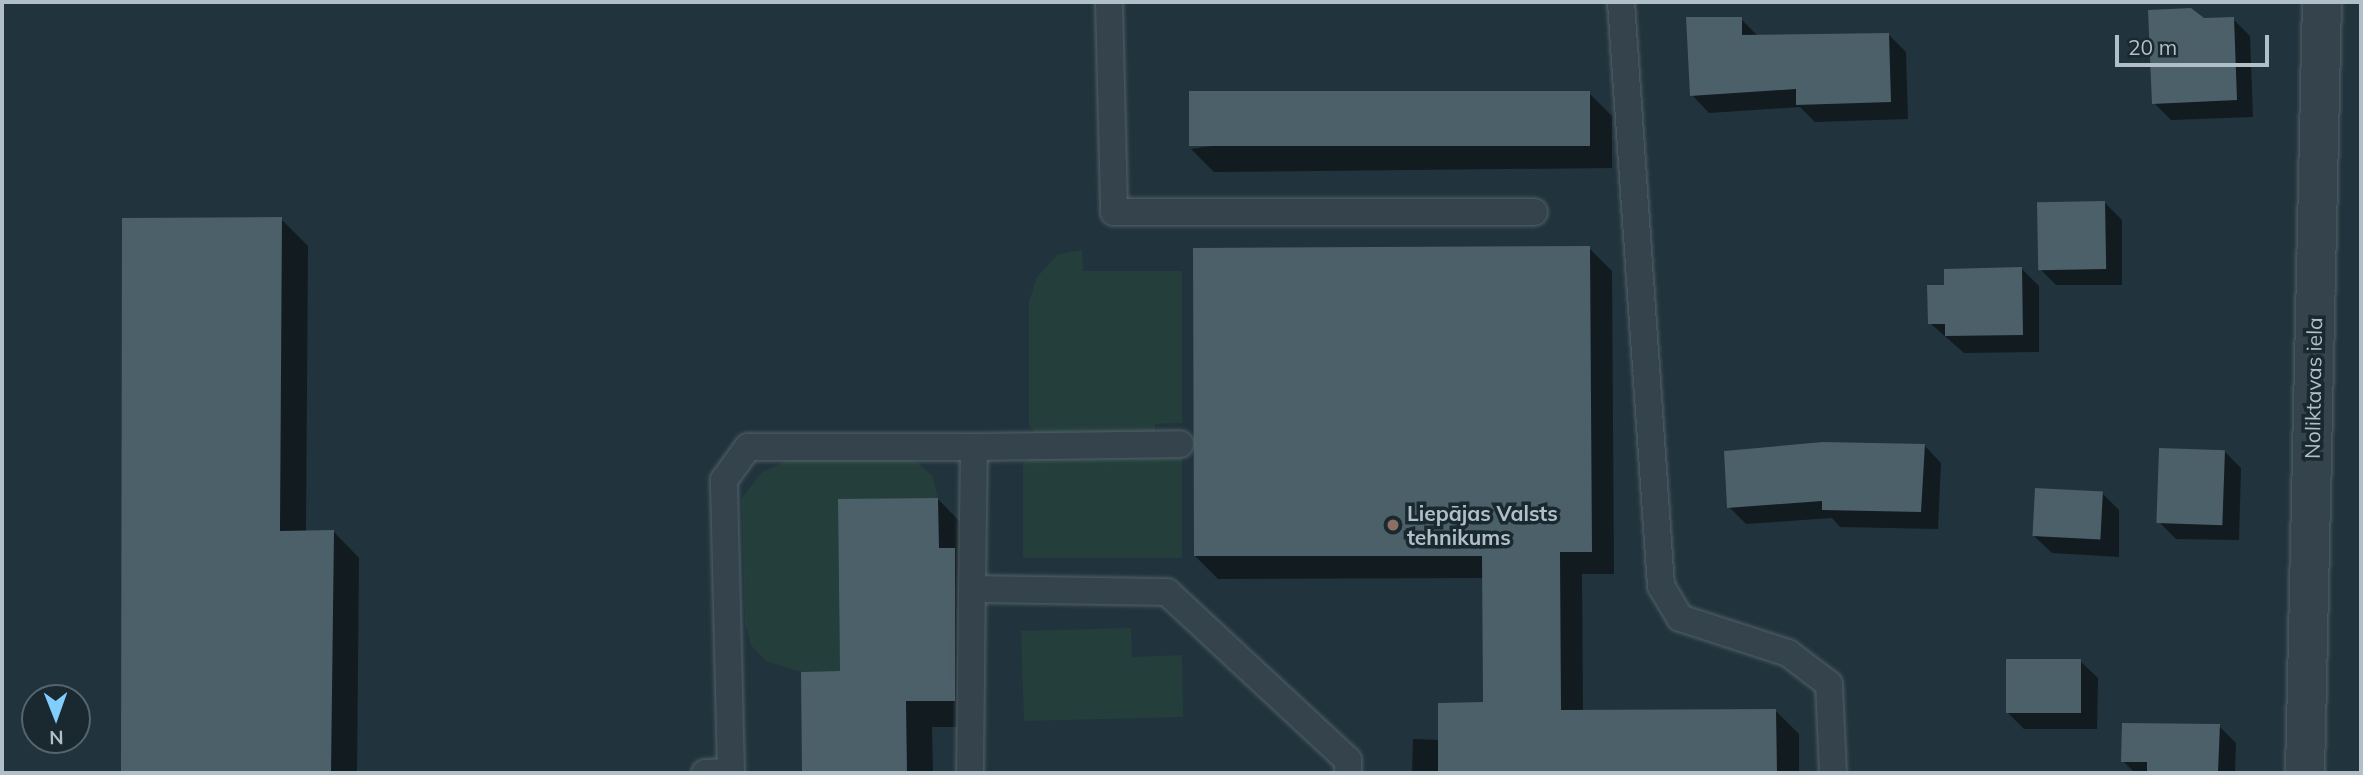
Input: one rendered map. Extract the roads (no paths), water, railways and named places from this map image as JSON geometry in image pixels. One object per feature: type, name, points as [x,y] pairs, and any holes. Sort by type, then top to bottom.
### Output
[{"type":"street","name":"Noliktavas iela","points":[[2305,773],[2322,2]]},
{"type":"lane","points":[[1109,2],[1114,212],[1534,212]]},
{"type":"lane","points":[[1621,2],[1661,586],[1680,618],[1788,653],[1829,684],[1833,773]]},
{"type":"lane","points":[[705,773],[732,772],[723,480],[748,447],[1180,444]]},
{"type":"lane","points":[[970,773],[974,447]]},
{"type":"lane","points":[[972,589],[1167,592],[1348,760],[1348,773]]},
{"type":"place","name":"Liepājas Valsts tehnikums","points":[[1393,525]]}]
